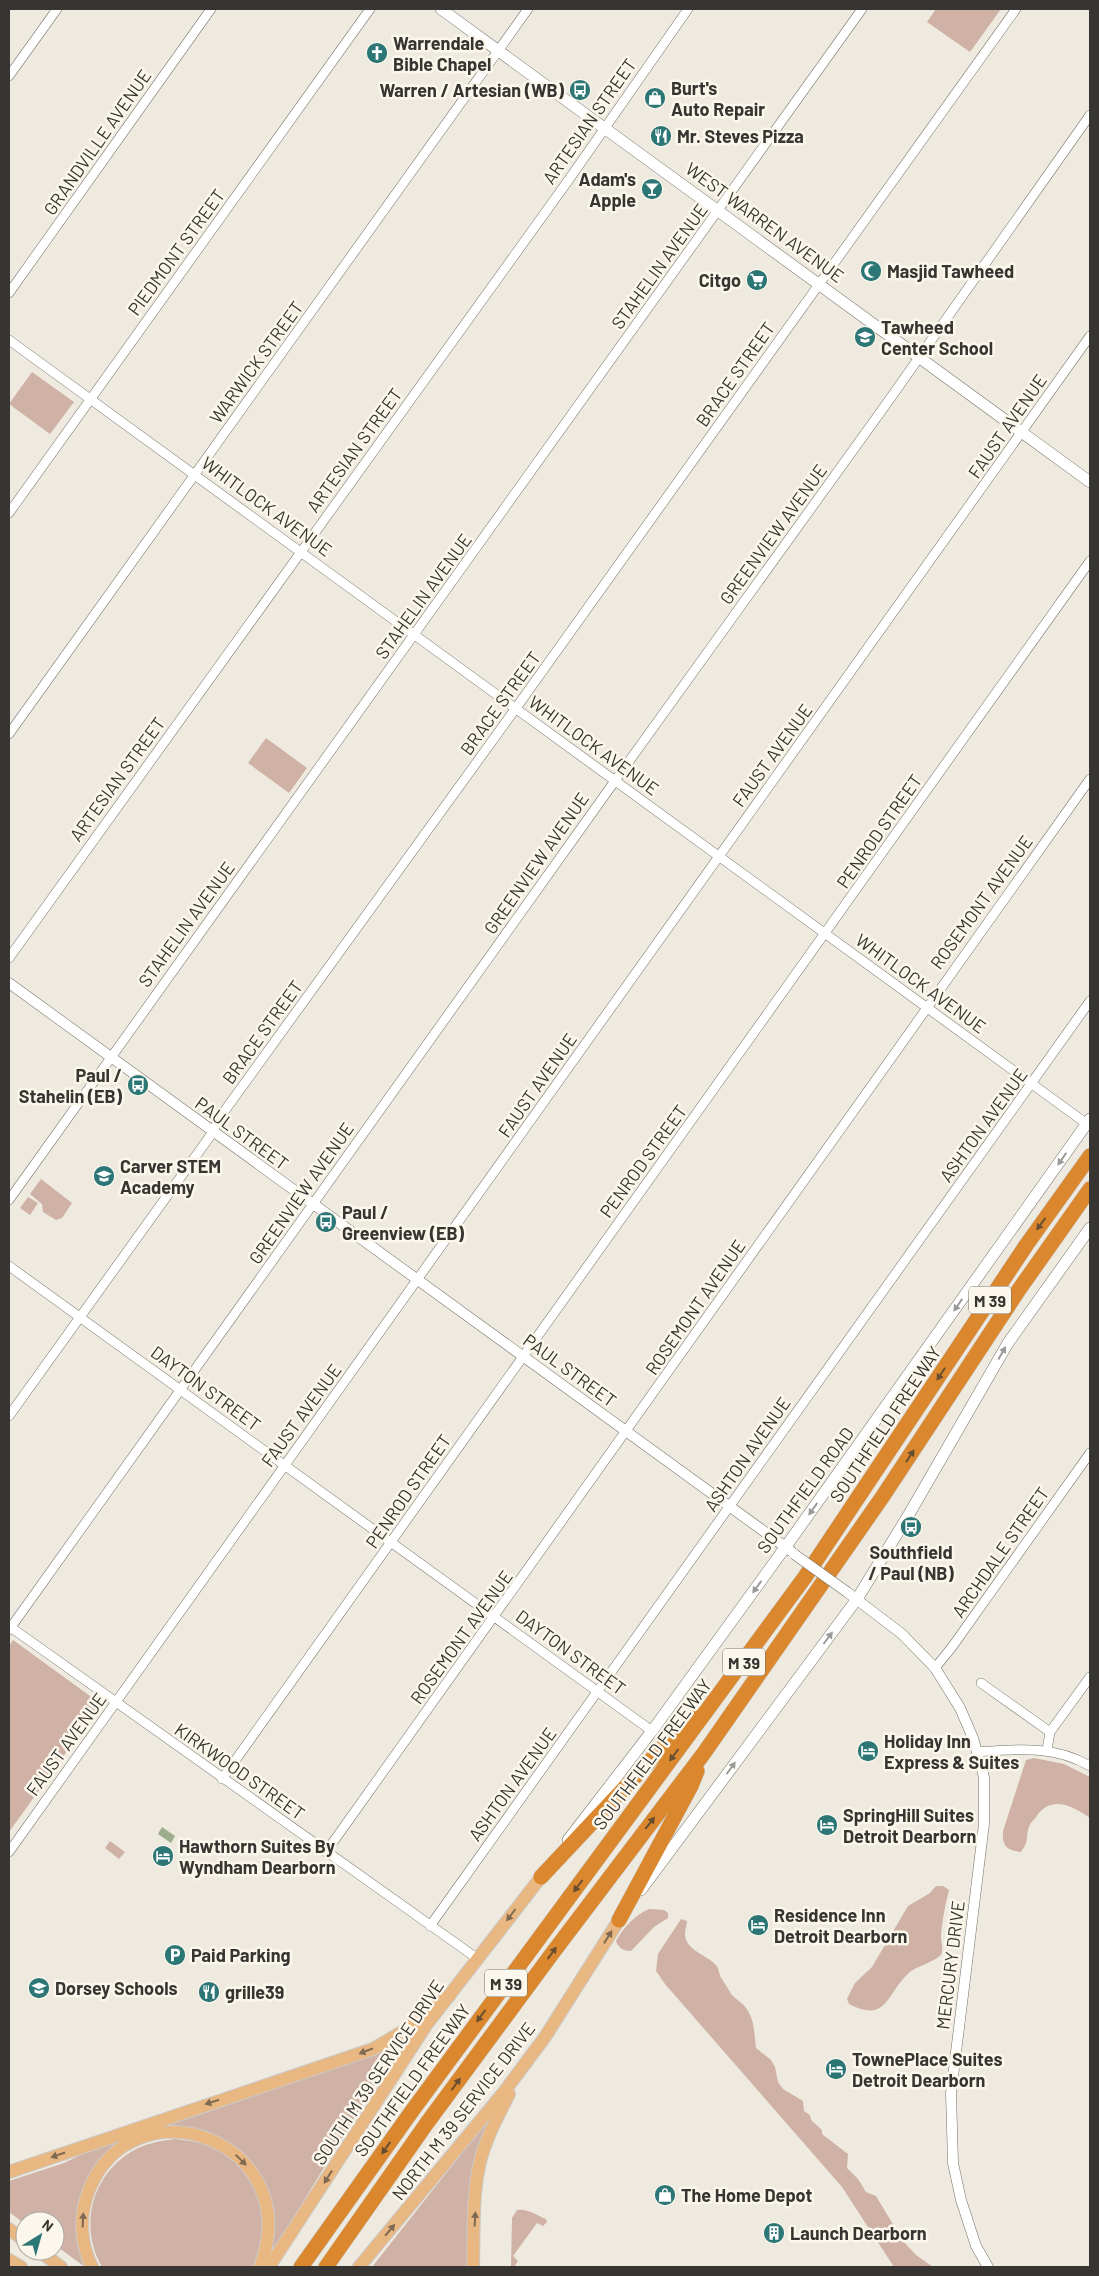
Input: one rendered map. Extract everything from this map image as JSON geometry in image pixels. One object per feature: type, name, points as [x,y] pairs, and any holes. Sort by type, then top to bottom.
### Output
[{"type":"highway","points":[[1062,1196],[1090,1150]]},
{"type":"highway","name":"SOUTHFIELD FREEWAY","points":[[301,2267],[412,2111],[805,1577],[1027,1244],[1090,1156]]},
{"type":"highway","name":"M 39","points":[[326,2267],[427,2123],[704,1753],[883,1496],[1018,1290],[1090,1189]]},
{"type":"highway","points":[[1055,1240],[1090,1202]]},
{"type":"highway","points":[[541,1876],[679,1730],[714,1702]]},
{"type":"highway","points":[[619,1920],[691,1786],[704,1753]]},
{"type":"main road","name":"WEST WARREN AVENUE","points":[[441,9],[1090,482]]},
{"type":"main road","name":"SOUTHFIELD ROAD","points":[[541,1876],[790,1550],[1088,1121]]},
{"type":"main road","points":[[619,1920],[857,1599],[908,1516],[1008,1343],[1090,1228]]},
{"type":"main road","name":"SOUTH M 39 SERVICE DRIVE","points":[[269,2267],[427,2024],[541,1876]]},
{"type":"main road","name":"NORTH M 39 SERVICE DRIVE","points":[[359,2267],[504,2092],[545,2037],[619,1920]]},
{"type":"main road","points":[[9,2172],[373,2048],[408,2029],[450,1995]]},
{"type":"main road","points":[[473,2267],[477,2179],[482,2155],[489,2134],[510,2092],[545,2037]]},
{"type":"main road","points":[[92,2267],[85,2247],[82,2222],[87,2195],[95,2178],[115,2154],[130,2144],[159,2133],[178,2132],[196,2134],[224,2145],[236,2154],[255,2176],[267,2204],[269,2220],[266,2246],[260,2267]]},
{"type":"main road","points":[[9,2260],[21,2267]]},
{"type":"street","points":[[9,76],[57,9]]},
{"type":"street","name":"GRANDVILLE AVENUE","points":[[9,293],[211,9]]},
{"type":"street","name":"PIEDMONT STREET","points":[[9,513],[370,9]]},
{"type":"street","name":"WARWICK STREET","points":[[9,734],[528,9]]},
{"type":"street","name":"ARTESIAN STREET","points":[[9,958],[567,182],[604,126],[688,9]]},
{"type":"street","name":"STAHELIN AVENUE","points":[[9,1200],[862,9]]},
{"type":"street","name":"BRACE STREET","points":[[9,1416],[213,1132],[218,1120],[516,708],[1016,9]]},
{"type":"street","name":"GREENVIEW AVENUE","points":[[9,1628],[920,357],[1090,115]]},
{"type":"street","name":"FAUST AVENUE","points":[[9,1852],[1090,336]]},
{"type":"street","name":"WHITLOCK AVENUE","points":[[9,340],[416,634],[1032,1084],[1088,1121]]},
{"type":"street","name":"PENROD STREET","points":[[222,1779],[1090,561]]},
{"type":"street","name":"ROSEMONT AVENUE","points":[[326,1852],[627,1432],[926,1007],[1090,779]]},
{"type":"street","name":"PAUL STREET","points":[[9,983],[790,1550],[902,1634],[935,1668],[960,1708],[977,1752]]},
{"type":"street","name":"ASHTON AVENUE","points":[[430,1926],[1090,1002]]},
{"type":"street","name":"DAYTON STREET","points":[[9,1266],[652,1731]]},
{"type":"street","name":"ARCHDALE STREET","points":[[935,1668],[952,1647],[1090,1453]]},
{"type":"street","name":"KIRKWOOD STREET","points":[[9,1628],[478,1960]]},
{"type":"street","points":[[1047,1750],[1050,1732],[1090,1677]]},
{"type":"street","points":[[981,1683],[1050,1732]]},
{"type":"street","points":[[977,1752],[1033,1748],[1059,1752],[1090,1766]]},
{"type":"street","name":"MERCURY DRIVE","points":[[977,1752],[984,1777],[984,1824],[950,2093],[953,2163],[961,2200],[976,2246],[988,2267]]},
{"type":"shaded area","points":[[936,9],[1001,9],[970,52],[927,22]]},
{"type":"shaded area","points":[[32,372],[74,402],[50,434],[9,404]]},
{"type":"shaded area","points":[[266,738],[307,768],[289,793],[248,763]]},
{"type":"shaded area","points":[[41,1179],[72,1203],[62,1218],[56,1220],[43,1212],[42,1204],[30,1194]]},
{"type":"shaded area","points":[[28,1197],[38,1203],[30,1215],[20,1208]]},
{"type":"shaded area","points":[[13,1640],[101,1704],[9,1832],[9,1646]]},
{"type":"shaded area","points":[[1034,1758],[1064,1764],[1090,1777],[1090,1818],[1062,1804],[1048,1806],[1030,1824],[1026,1842],[1021,1852],[1012,1850],[1004,1844],[1003,1831],[1026,1760]]},
{"type":"shaded area","points":[[162,1827],[175,1836],[171,1843],[158,1834]]},
{"type":"shaded area","points":[[110,1841],[125,1852],[119,1859],[105,1848]]},
{"type":"shaded area","points":[[936,1886],[943,1886],[949,1890],[942,1925],[941,1955],[910,1972],[879,2008],[872,2010],[862,2009],[849,2004],[847,1999],[855,1983],[872,1967],[908,1906],[930,1893]]},
{"type":"shaded area","points":[[649,1909],[664,1910],[668,1913],[668,1918],[654,1927],[631,1951],[618,1946],[616,1941],[622,1931],[630,1922]]},
{"type":"shaded area","points":[[681,1919],[687,1921],[685,1933],[688,1944],[716,1965],[731,1994],[749,2013],[754,2027],[756,2048],[771,2060],[775,2067],[778,2082],[783,2089],[803,2101],[804,2111],[810,2115],[811,2120],[822,2130],[822,2134],[848,2154],[847,2168],[858,2179],[866,2192],[876,2196],[903,2241],[916,2255],[933,2267],[894,2267],[842,2187],[665,1984],[656,1971],[658,1954]]},
{"type":"shaded area","points":[[400,2043],[275,2248],[272,2247],[274,2223],[271,2201],[263,2181],[251,2163],[235,2148],[216,2137],[195,2131],[153,2131],[148,2132],[91,2178],[85,2267],[65,2252],[65,2211],[15,2211],[15,2216],[9,2212],[9,2181],[64,2163],[91,2150]]},
{"type":"shaded area","points":[[488,2120],[491,2121],[471,2267],[372,2267]]},
{"type":"shaded area","points":[[175,2139],[198,2142],[215,2147],[234,2160],[246,2172],[254,2186],[262,2218],[259,2251],[253,2267],[102,2267],[95,2252],[91,2236],[93,2204],[98,2189],[106,2175],[117,2162],[131,2152],[147,2144]]},
{"type":"shaded area","points":[[517,2210],[532,2212],[546,2219],[547,2222],[543,2226],[537,2223],[513,2256],[518,2261],[514,2267],[511,2267],[512,2218]]},
{"type":"place","name":"Warrendale Bible Chapel","points":[[377,53]]},
{"type":"place","name":"Warren / Artesian (WB)","points":[[580,90]]},
{"type":"place","name":"Burt's Auto Repair","points":[[655,98]]},
{"type":"place","name":"Mr. Steves Pizza","points":[[661,136]]},
{"type":"place","name":"Adam's Apple","points":[[652,189]]},
{"type":"place","name":"Masjid Tawheed","points":[[871,271]]},
{"type":"place","name":"Citgo","points":[[757,280]]},
{"type":"place","name":"Tawheed Center School","points":[[865,337]]},
{"type":"place","name":"Paul / Stahelin (EB)","points":[[138,1085]]},
{"type":"place","name":"Carver STEM Academy","points":[[104,1176]]},
{"type":"place","name":"Paul / Greenview (EB)","points":[[326,1222]]},
{"type":"place","name":"Southfield / Paul (NB)","points":[[911,1527]]},
{"type":"place","name":"Holiday Inn Express & Suites","points":[[868,1751]]},
{"type":"place","name":"SpringHill Suites Detroit Dearborn","points":[[827,1825]]},
{"type":"place","name":"Hawthorn Suites By Wyndham Dearborn","points":[[163,1856]]},
{"type":"place","name":"Residence Inn Detroit Dearborn","points":[[758,1925]]},
{"type":"place","name":"Paid Parking","points":[[175,1955]]},
{"type":"place","name":"Dorsey Schools","points":[[39,1988]]},
{"type":"place","name":"grille39","points":[[209,1992]]},
{"type":"place","name":"TownePlace Suites Detroit Dearborn","points":[[836,2069]]},
{"type":"place","name":"The Home Depot","points":[[665,2195]]},
{"type":"place","name":"Launch Dearborn","points":[[774,2233]]}]
